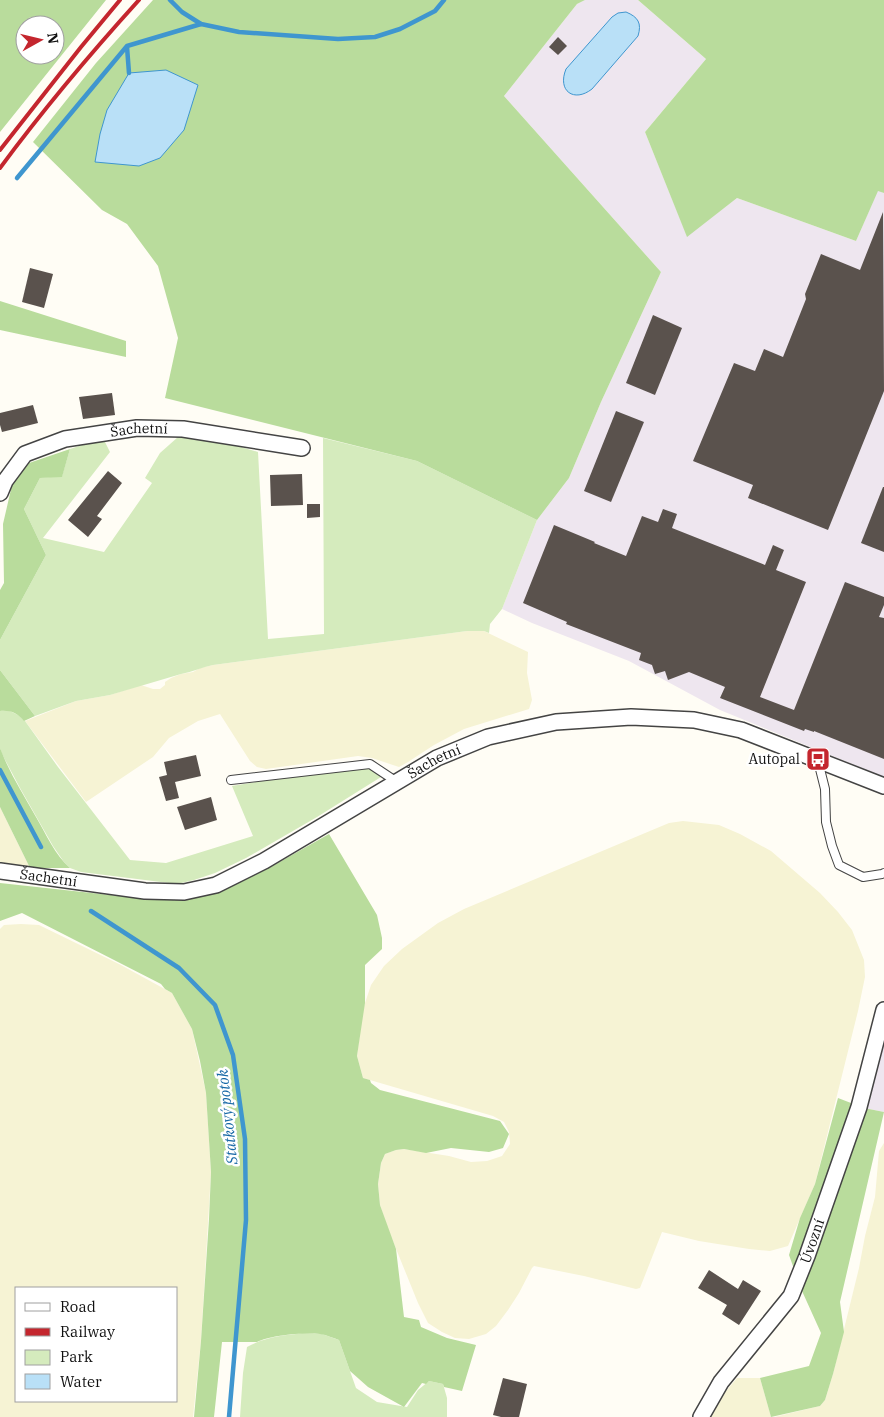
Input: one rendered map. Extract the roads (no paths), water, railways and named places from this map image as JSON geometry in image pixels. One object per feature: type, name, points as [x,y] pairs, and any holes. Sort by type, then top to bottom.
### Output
[{"type":"street","name":"Šachetní","points":[[0,493],[5,481],[25,454],[64,439],[128,429],[183,429],[302,448]]},
{"type":"street","name":"Šachetní","points":[[0,871],[145,891],[184,892],[216,885],[264,861],[437,758],[488,737],[556,722],[631,717],[694,720],[741,730],[884,786]]},
{"type":"street","name":"Úvozní","points":[[701,1417],[721,1382],[790,1296],[807,1256],[859,1107],[884,1010]]},
{"type":"lane","points":[[818,759],[825,789],[826,822],[832,846],[840,865],[863,877],[884,873]]},
{"type":"lane","points":[[231,780],[370,764],[398,782]]},
{"type":"water","points":[[626,12],[634,16],[638,21],[640,27],[638,36],[592,89],[579,95],[573,95],[566,89],[564,83],[566,69],[612,17],[618,13]]},
{"type":"water","points":[[166,70],[198,85],[184,130],[160,158],[139,166],[95,162],[107,110],[129,73]]},
{"type":"waterway","points":[[170,0],[182,12],[201,24],[239,32],[338,39],[375,37],[400,29],[435,11],[444,0]]},
{"type":"waterway","points":[[17,178],[127,46],[201,24]]},
{"type":"waterway","points":[[127,47],[129,73]]},
{"type":"waterway","name":"Statkový potok","points":[[0,770],[41,847]]},
{"type":"waterway","name":"Statkový potok","points":[[91,911],[179,968],[215,1005],[233,1055],[245,1139],[246,1220],[229,1417]]},
{"type":"railway","points":[[0,150],[120,0]]},
{"type":"railway","points":[[0,168],[67,82],[139,0]]},
{"type":"place","name":"Autopal","points":[[818,759]]}]
